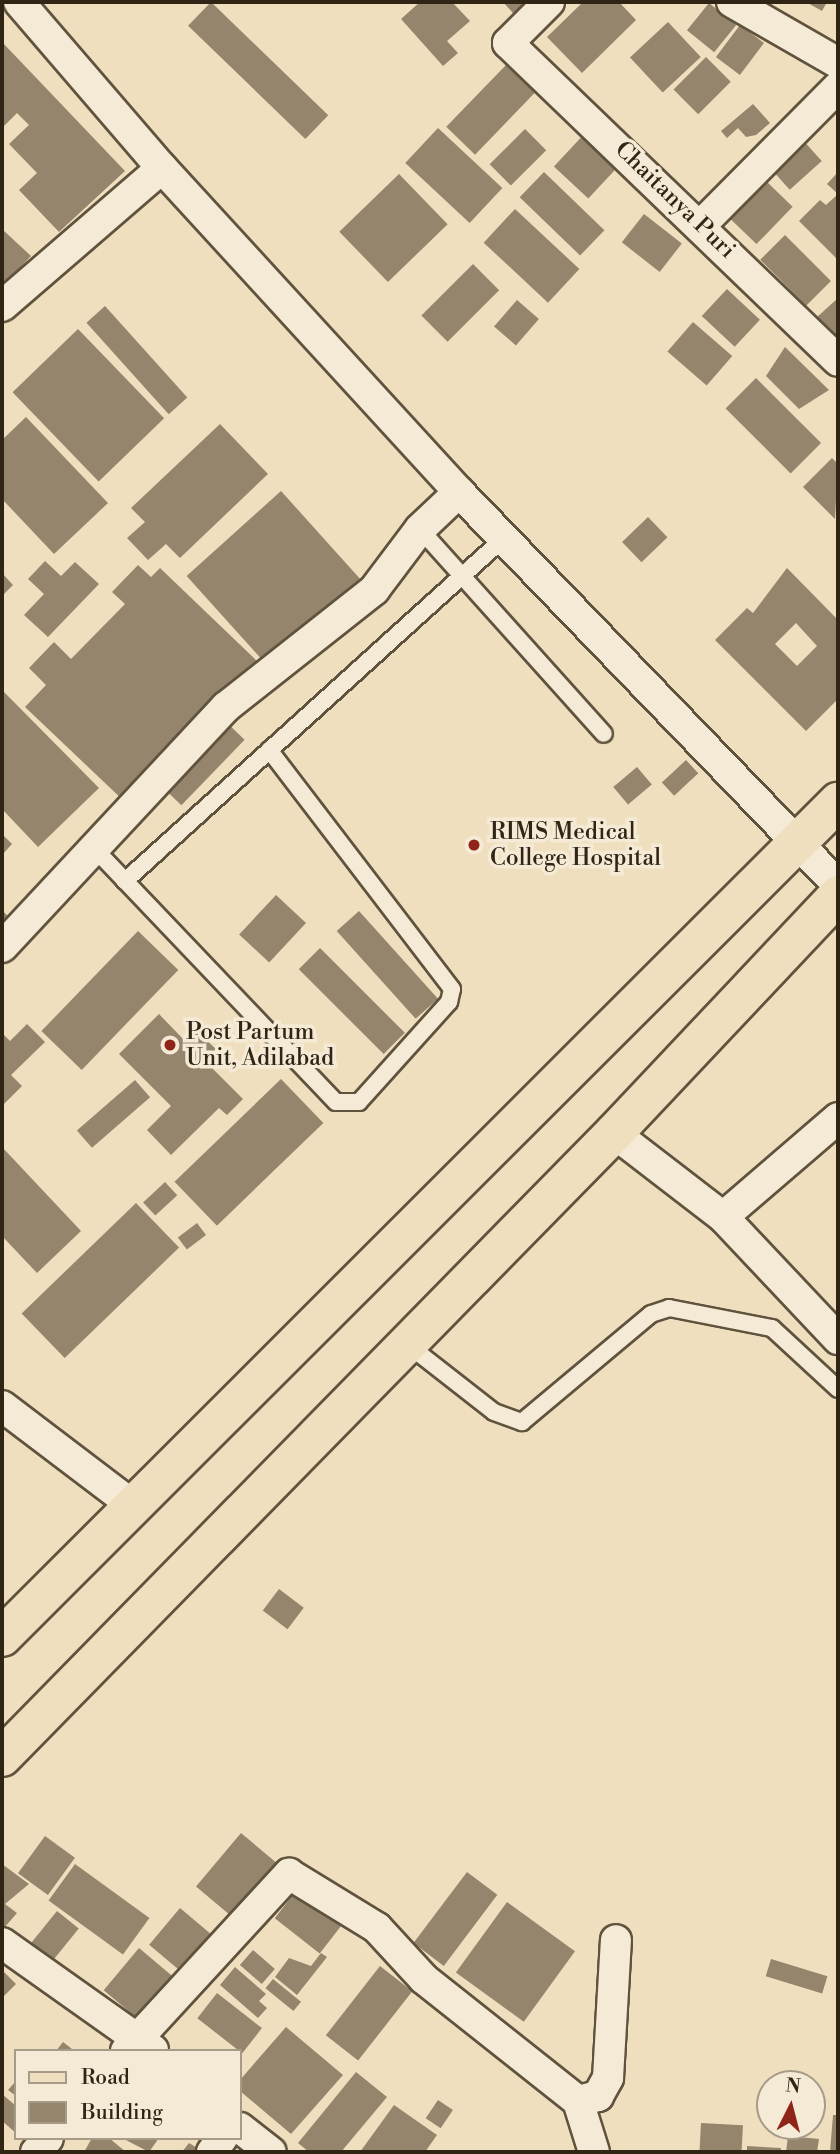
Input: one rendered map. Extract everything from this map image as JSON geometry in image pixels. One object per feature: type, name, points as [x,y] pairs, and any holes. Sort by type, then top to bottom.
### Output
[{"type":"main road","points":[[2,1637],[130,1503],[799,844],[838,802]]},
{"type":"main road","points":[[2,1757],[614,1133],[838,895]]},
{"type":"street","points":[[19,2],[162,168],[459,492],[838,886]]},
{"type":"street","name":"Chaitanya Puri","points":[[549,2],[508,43],[702,224],[838,361]]},
{"type":"street","points":[[732,2],[838,63]]},
{"type":"street","points":[[702,224],[838,87]]},
{"type":"street","points":[[2,306],[162,168]]},
{"type":"street","points":[[2,947],[48,905],[91,845],[226,707],[374,590],[420,529],[459,492]]},
{"type":"street","points":[[723,1217],[838,1118]]},
{"type":"street","points":[[614,1133],[723,1217],[838,1339]]},
{"type":"street","points":[[2,1406],[130,1503]]},
{"type":"street","points":[[2,1943],[139,2046],[289,1874],[377,1928],[424,1979],[578,2101],[594,2152]]},
{"type":"street","points":[[578,2101],[598,2096],[608,2078],[616,1940]]},
{"type":"street","points":[[242,2130],[271,2152]]},
{"type":"lane","points":[[420,529],[604,734]]},
{"type":"lane","points":[[125,881],[504,538]]},
{"type":"lane","points":[[91,845],[336,1102],[359,1102],[449,1002],[452,989],[269,750]]},
{"type":"lane","points":[[407,1344],[494,1412],[522,1422],[650,1314],[669,1308],[772,1328],[838,1389]]},
{"type":"building","points":[[211,2],[328,115],[305,139],[188,26]]},
{"type":"building","points":[[420,2],[452,2],[470,21],[447,41],[458,53],[443,66],[401,19]]},
{"type":"building","points":[[503,2],[544,2],[521,22]]},
{"type":"building","points":[[583,2],[619,2],[636,20],[582,73],[547,37]]},
{"type":"building","points":[[806,2],[827,2],[822,11]]},
{"type":"building","points":[[709,3],[736,25],[714,52],[687,30]]},
{"type":"building","points":[[668,22],[701,57],[663,93],[630,57]]},
{"type":"building","points":[[740,25],[764,43],[740,75],[716,57]]},
{"type":"building","points":[[2,42],[125,171],[59,232],[19,190],[37,173],[9,144],[29,125],[17,113],[2,128]]},
{"type":"building","points":[[706,57],[731,82],[698,114],[673,90]]},
{"type":"building","points":[[506,65],[535,93],[475,155],[446,127]]},
{"type":"building","points":[[753,104],[770,123],[756,135],[746,137],[738,128],[727,138],[721,131]]},
{"type":"building","points":[[438,128],[502,188],[470,223],[405,163]]},
{"type":"building","points":[[525,129],[546,150],[511,186],[490,164]]},
{"type":"building","points":[[588,130],[622,162],[588,199],[554,167]]},
{"type":"building","points":[[801,138],[822,161],[790,190],[769,167]]},
{"type":"building","points":[[544,172],[604,230],[580,256],[520,197]]},
{"type":"building","points":[[838,172],[838,194],[827,184]]},
{"type":"building","points":[[399,174],[448,224],[388,282],[339,232]]},
{"type":"building","points":[[766,181],[793,207],[756,244],[730,218]]},
{"type":"building","points":[[838,194],[838,260],[799,221],[820,200],[826,205]]},
{"type":"building","points":[[515,209],[579,269],[548,303],[484,243]]},
{"type":"building","points":[[644,214],[682,244],[660,272],[622,242]]},
{"type":"building","points":[[2,229],[31,256],[5,284],[2,281]]},
{"type":"building","points":[[785,235],[831,281],[806,306],[760,260]]},
{"type":"building","points":[[473,264],[499,290],[448,342],[421,316]]},
{"type":"building","points":[[727,289],[760,320],[735,347],[702,316]]},
{"type":"building","points":[[838,298],[838,342],[816,318]]},
{"type":"building","points":[[517,300],[539,319],[516,345],[494,326]]},
{"type":"building","points":[[105,306],[187,397],[169,414],[86,323]]},
{"type":"building","points":[[693,322],[732,356],[707,386],[667,351]]},
{"type":"building","points":[[78,329],[164,418],[99,481],[13,392]]},
{"type":"building","points":[[785,347],[829,390],[799,409],[766,376]]},
{"type":"building","points":[[756,378],[821,443],[791,473],[726,408]]},
{"type":"building","points":[[26,417],[108,503],[54,554],[2,499],[2,440]]},
{"type":"building","points":[[220,424],[268,474],[180,558],[166,544],[148,560],[127,538],[145,522],[131,508]]},
{"type":"building","points":[[832,458],[838,464],[835,519],[803,487]]},
{"type":"building","points":[[281,491],[361,580],[267,665],[187,576]]},
{"type":"building","points":[[648,517],[667,537],[642,562],[622,542]]},
{"type":"building","points":[[45,561],[61,576],[75,562],[99,584],[48,637],[24,615],[44,594],[28,579]]},
{"type":"building","points":[[138,565],[151,577],[160,568],[259,663],[125,802],[25,707],[46,685],[29,668],[54,642],[71,659],[125,604],[112,592]]},
{"type":"building","points":[[787,568],[838,620],[838,699],[806,731],[715,640],[747,608],[753,613]],"holes":[[[796,623],[817,646],[797,666],[775,644]]]},
{"type":"building","points":[[2,573],[13,585],[2,596]]},
{"type":"building","points":[[4,692],[99,788],[38,847],[2,809]]},
{"type":"building","points":[[223,719],[245,740],[181,805],[160,784]]},
{"type":"building","points":[[686,760],[698,773],[674,796],[662,783]]},
{"type":"building","points":[[637,767],[652,785],[628,805],[613,787]]},
{"type":"building","points":[[2,834],[12,844],[2,855]]},
{"type":"building","points":[[276,895],[306,923],[269,962],[239,934]]},
{"type":"building","points":[[2,910],[16,925],[2,938]]},
{"type":"building","points":[[359,911],[438,999],[416,1019],[337,931]]},
{"type":"building","points":[[138,931],[178,970],[82,1070],[41,1031]]},
{"type":"building","points":[[320,948],[405,1033],[384,1054],[299,969]]},
{"type":"building","points":[[159,1014],[183,1039],[194,1028],[222,1055],[211,1067],[243,1099],[227,1115],[219,1108],[171,1155],[147,1130],[171,1106],[119,1054]]},
{"type":"building","points":[[27,1024],[45,1042],[11,1075],[22,1086],[2,1106],[2,1033],[10,1041]]},
{"type":"building","points":[[281,1079],[323,1123],[217,1226],[175,1182]]},
{"type":"building","points":[[135,1080],[150,1097],[92,1148],[77,1131]]},
{"type":"building","points":[[2,1147],[81,1231],[37,1273],[2,1236]]},
{"type":"building","points":[[165,1182],[177,1195],[155,1216],[143,1202]]},
{"type":"building","points":[[136,1203],[179,1248],[65,1358],[22,1313]]},
{"type":"building","points":[[197,1223],[206,1235],[187,1249],[178,1237]]},
{"type":"building","points":[[279,1589],[304,1608],[288,1629],[263,1611]]},
{"type":"building","points":[[241,1833],[277,1863],[232,1917],[196,1887]]},
{"type":"building","points":[[45,1836],[75,1858],[48,1895],[18,1873]]},
{"type":"building","points":[[2,1864],[29,1884],[5,1904],[17,1913],[4,1928]]},
{"type":"building","points":[[75,1864],[149,1918],[123,1954],[49,1900]]},
{"type":"building","points":[[467,1872],[497,1895],[444,1966],[413,1943]]},
{"type":"building","points":[[300,1886],[345,1921],[320,1953],[275,1918]]},
{"type":"building","points":[[507,1902],[575,1951],[524,2022],[456,1972]]},
{"type":"building","points":[[180,1908],[214,1937],[184,1974],[149,1945]]},
{"type":"building","points":[[57,1911],[79,1929],[50,1964],[29,1946]]},
{"type":"building","points":[[139,1948],[173,1977],[138,2019],[104,1990]]},
{"type":"building","points":[[253,1950],[275,1969],[262,1984],[240,1965]]},
{"type":"building","points":[[321,1953],[327,1957],[297,1995],[275,1977],[289,1958],[311,1966]]},
{"type":"building","points":[[771,1959],[827,1976],[822,1993],[766,1976]]},
{"type":"building","points":[[380,1966],[412,1991],[358,2061],[326,2035]]},
{"type":"building","points":[[235,1967],[266,1994],[259,2001],[267,2008],[258,2018],[220,1985]]},
{"type":"building","points":[[2,1970],[16,1984],[2,1998]]},
{"type":"building","points":[[273,1979],[301,2002],[293,2011],[265,1988]]},
{"type":"building","points":[[217,1993],[262,2028],[242,2053],[242,2049],[237,2049],[197,2018]]},
{"type":"building","points":[[286,2027],[343,2075],[291,2134],[242,2093],[242,2078]]},
{"type":"building","points":[[63,2042],[72,2049],[58,2049]]},
{"type":"building","points":[[356,2072],[387,2097],[341,2152],[309,2152],[298,2143]]},
{"type":"building","points":[[14,2083],[14,2094],[8,2090]]},
{"type":"building","points":[[2,2094],[14,2104],[14,2131],[2,2121]]},
{"type":"building","points":[[438,2100],[453,2110],[441,2128],[426,2118]]},
{"type":"building","points":[[394,2105],[437,2135],[425,2152],[360,2152]]},
{"type":"building","points":[[833,2115],[838,2115],[838,2152],[830,2152]]},
{"type":"building","points":[[701,2123],[743,2125],[742,2152],[699,2152]]},
{"type":"building","points":[[91,2140],[111,2140],[126,2152],[84,2152]]},
{"type":"building","points":[[126,2140],[158,2140],[149,2152]]},
{"type":"building","points":[[788,2140],[819,2140],[817,2152],[786,2152]]},
{"type":"building","points":[[189,2143],[204,2152],[182,2152]]},
{"type":"building","points":[[747,2146],[781,2148],[781,2152],[747,2152]]},
{"type":"place","name":"RIMS Medical College Hospital","points":[[474,845]]},
{"type":"place","name":"Post Partum Unit, Adilabad","points":[[170,1045]]}]
